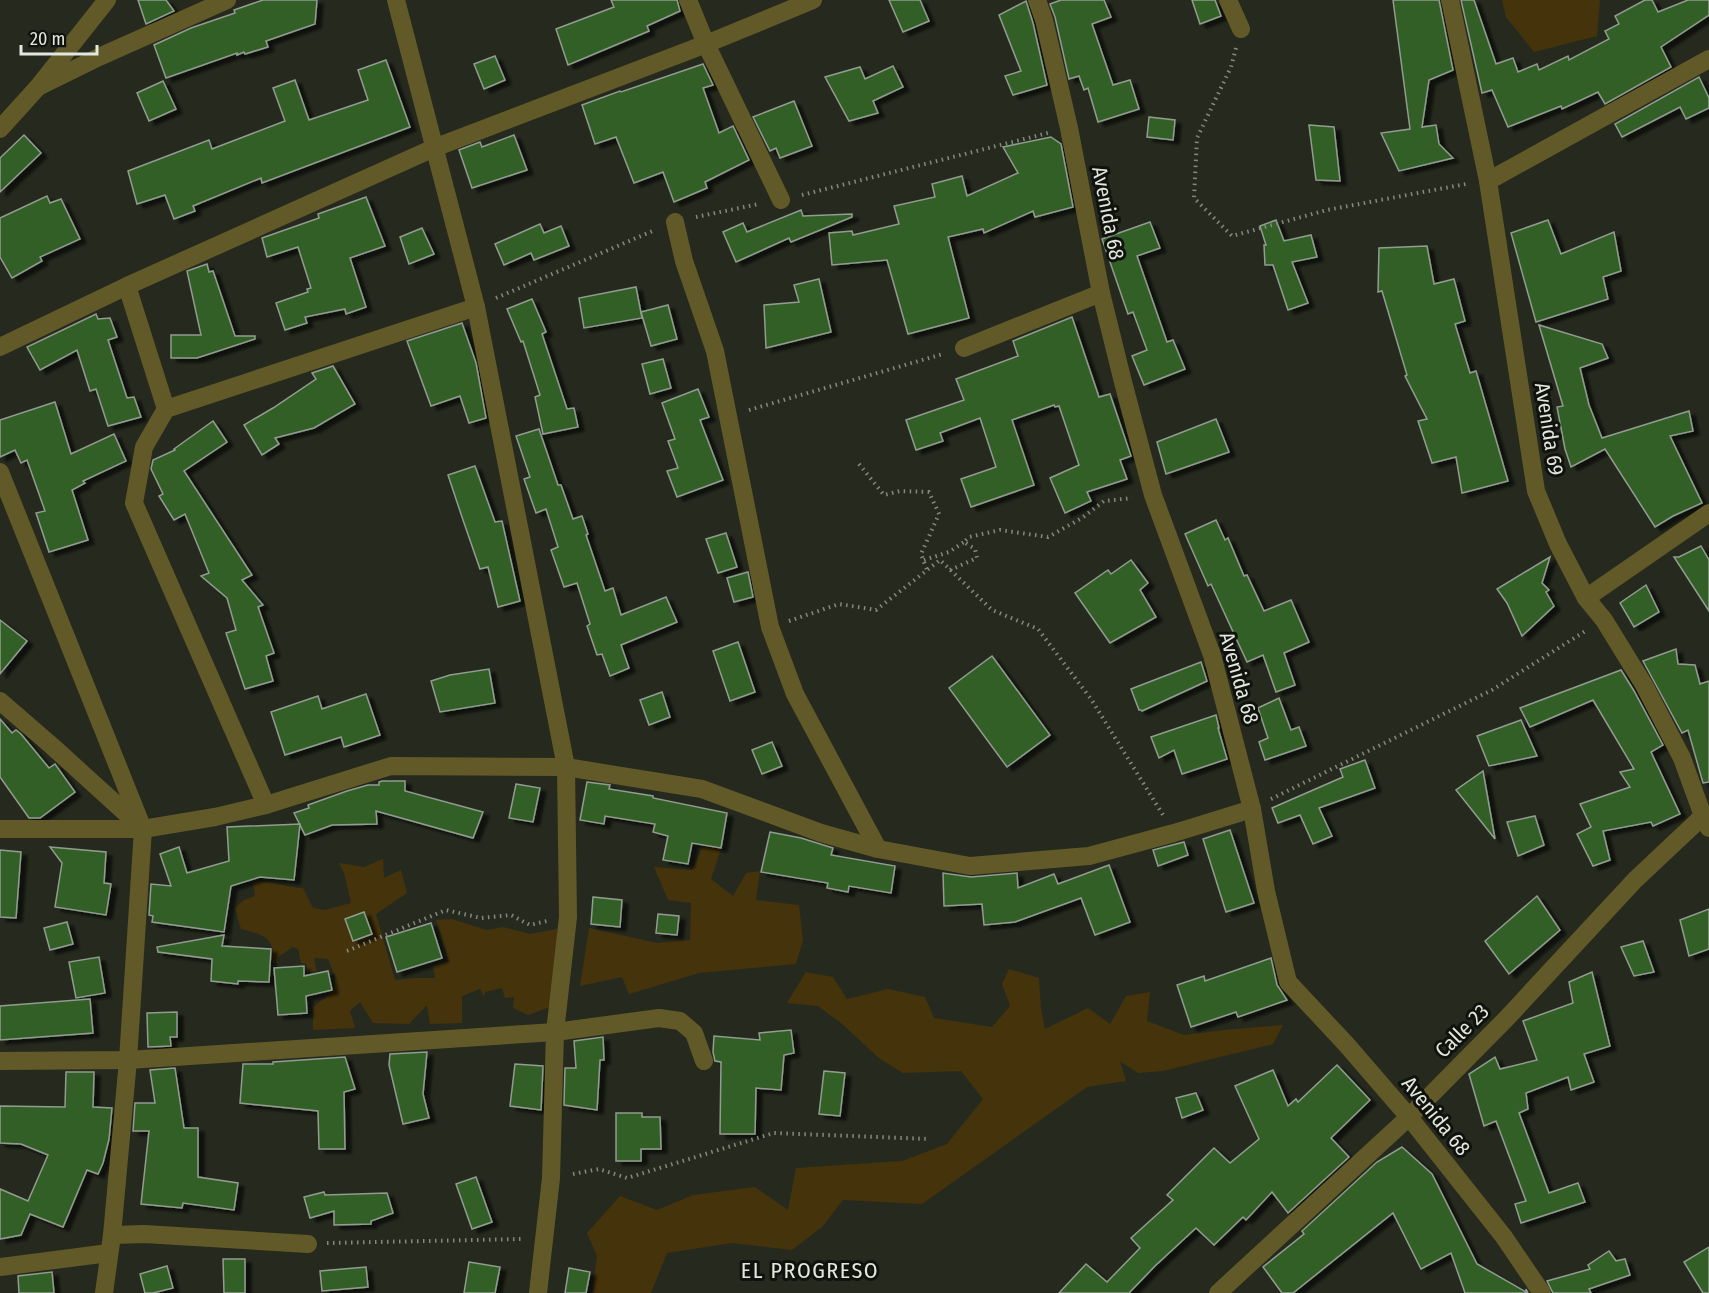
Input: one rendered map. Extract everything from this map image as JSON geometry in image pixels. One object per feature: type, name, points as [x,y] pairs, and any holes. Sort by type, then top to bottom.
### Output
[{"type":"street","points":[[0,129],[39,87],[107,0]]},
{"type":"street","points":[[39,87],[99,57],[227,0]]},
{"type":"street","points":[[396,0],[476,307],[566,767],[568,917],[555,1032],[551,1178],[538,1293]]},
{"type":"street","points":[[688,0],[706,44],[781,200]]},
{"type":"street","points":[[0,347],[127,286],[434,148],[706,44],[813,0]]},
{"type":"street","name":"Avenida 68","points":[[1037,0],[1044,20],[1069,128],[1101,293],[1153,495],[1212,655],[1252,809],[1266,891],[1288,982],[1346,1044],[1409,1117],[1504,1237],[1542,1293]]},
{"type":"street","points":[[1228,0],[1240,29]]},
{"type":"street","name":"Avenida 69","points":[[1450,0],[1488,181],[1536,491],[1558,544],[1586,598],[1604,620],[1644,685],[1682,758],[1706,822]]},
{"type":"street","points":[[1488,181],[1709,59]]},
{"type":"street","points":[[675,222],[684,261],[715,351],[770,627],[795,694],[878,849]]},
{"type":"street","points":[[127,286],[166,409]]},
{"type":"street","points":[[964,348],[1101,293]]},
{"type":"street","points":[[267,805],[134,503],[144,447],[166,409],[476,307]]},
{"type":"street","points":[[0,472],[143,829],[128,1060],[111,1244],[104,1293]]},
{"type":"street","points":[[1586,598],[1709,513]]},
{"type":"street","points":[[0,701],[143,829]]},
{"type":"street","points":[[0,829],[143,829],[215,817],[267,805],[391,766],[566,767],[702,789],[821,833],[878,849],[970,866],[1089,856],[1252,809]]},
{"type":"street","name":"Calle 23","points":[[1218,1293],[1409,1117],[1506,1019],[1635,880],[1706,822]]},
{"type":"street","points":[[0,1061],[128,1060],[555,1032],[659,1018],[680,1021],[694,1033],[704,1061]]},
{"type":"street","points":[[0,1267],[111,1244],[144,1234],[309,1244]]},
{"type":"path","points":[[1240,29],[1231,67],[1197,138],[1194,198],[1232,236],[1327,210],[1488,181]]},
{"type":"path","points":[[728,416],[964,348]]},
{"type":"path","points":[[859,464],[884,495],[900,491],[929,492],[939,514],[921,554],[927,570]]},
{"type":"path","points":[[924,560],[949,552],[969,537],[1000,530],[1048,537],[1082,518],[1104,501],[1153,495]]},
{"type":"path","points":[[950,570],[977,558],[975,549],[964,542]]},
{"type":"path","points":[[770,627],[839,604],[876,610],[940,560],[992,610],[1038,629],[1091,699],[1174,833]]},
{"type":"path","points":[[1252,809],[1492,690],[1604,620]]},
{"type":"path","points":[[347,951],[446,910],[481,918],[511,915],[530,925],[568,917]]},
{"type":"path","points":[[551,1178],[599,1169],[627,1178],[774,1133],[929,1139]]},
{"type":"path","points":[[309,1244],[545,1239]]},
{"type":"shaded area","points":[[1502,0],[1600,0],[1597,36],[1534,52],[1506,17]]},
{"type":"shaded area","points":[[703,846],[721,849],[711,879],[733,896],[746,873],[760,871],[756,900],[799,905],[803,940],[796,964],[699,973],[629,994],[622,977],[580,986],[589,928],[657,943],[690,940],[691,903],[668,900],[654,867],[692,870]]},
{"type":"shaded area","points":[[383,859],[384,878],[401,870],[407,893],[376,914],[395,980],[435,978],[433,966],[449,961],[436,920],[452,919],[486,930],[503,927],[530,934],[562,928],[553,1006],[528,1015],[513,1008],[514,997],[505,998],[502,988],[485,992],[484,997],[480,989],[462,996],[462,1023],[430,1024],[427,1005],[409,1024],[373,1023],[360,1002],[350,1011],[355,1028],[313,1030],[313,1007],[334,991],[335,976],[328,959],[314,958],[317,971],[307,973],[307,964],[301,963],[298,949],[293,947],[278,957],[278,963],[273,963],[270,942],[256,933],[241,929],[235,908],[244,900],[255,896],[253,883],[259,882],[303,888],[313,908],[324,910],[351,903],[344,873],[339,863],[364,867]]},
{"type":"shaded area","points":[[1009,969],[1039,978],[1045,1029],[1088,1008],[1110,1024],[1126,996],[1150,992],[1147,1021],[1184,1035],[1283,1025],[1273,1044],[1163,1071],[1138,1073],[1120,1061],[1126,1081],[1087,1087],[922,1204],[843,1200],[822,1227],[792,1250],[732,1243],[667,1253],[651,1293],[592,1293],[597,1256],[587,1233],[620,1196],[657,1210],[693,1195],[755,1187],[788,1210],[796,1168],[902,1161],[947,1144],[983,1099],[961,1071],[903,1073],[880,1059],[841,1023],[818,1006],[787,1003],[806,972],[833,977],[847,999],[888,989],[925,997],[934,1018],[992,1027],[1010,1006],[1002,984]]},
{"type":"building","points":[[138,0],[166,0],[174,11],[146,24]]},
{"type":"building","points":[[263,0],[317,0],[315,24],[266,41],[268,47],[245,54],[244,52],[237,55],[237,53],[166,78],[154,45],[191,28],[235,13],[234,10]]},
{"type":"building","points":[[611,0],[677,0],[680,11],[647,26],[649,31],[568,65],[556,29],[614,7]]},
{"type":"building","points":[[889,0],[920,0],[929,21],[903,32]]},
{"type":"building","points":[[1061,0],[1104,0],[1111,17],[1092,24],[1113,85],[1130,80],[1139,109],[1098,122],[1088,88],[1084,90],[1079,76],[1069,79],[1050,4]]},
{"type":"building","points":[[1192,0],[1215,0],[1221,16],[1200,24]]},
{"type":"building","points":[[1393,0],[1439,0],[1453,70],[1429,80],[1422,127],[1436,125],[1439,144],[1453,158],[1399,171],[1381,133],[1410,129]]},
{"type":"building","points":[[1461,0],[1474,0],[1496,64],[1513,58],[1518,72],[1537,64],[1539,70],[1568,56],[1569,60],[1609,39],[1605,31],[1619,24],[1615,16],[1645,0],[1652,0],[1658,12],[1688,0],[1709,0],[1709,15],[1661,47],[1671,67],[1605,104],[1598,92],[1562,109],[1561,106],[1508,127],[1492,90],[1482,93]]},
{"type":"building","points":[[1026,1],[1047,85],[1013,95],[1005,76],[1021,71],[999,15]]},
{"type":"building","points":[[495,56],[505,80],[484,89],[474,64]]},
{"type":"building","points":[[386,60],[410,127],[262,183],[261,178],[193,206],[195,211],[174,219],[165,195],[137,204],[128,171],[209,140],[212,149],[285,121],[273,88],[295,80],[309,120],[368,100],[358,70]]},
{"type":"building","points":[[703,64],[713,85],[703,88],[719,133],[733,126],[749,160],[705,182],[707,188],[674,202],[663,172],[634,183],[616,137],[595,144],[582,105]]},
{"type":"building","points":[[893,66],[903,87],[873,101],[878,113],[849,121],[825,77],[860,67],[865,79]]},
{"type":"building","points":[[1699,77],[1709,98],[1709,108],[1686,119],[1680,107],[1622,137],[1615,124]]},
{"type":"building","points":[[163,81],[176,109],[149,121],[137,93]]},
{"type":"building","points":[[794,101],[812,146],[780,158],[776,148],[770,151],[753,117]]},
{"type":"building","points":[[1149,117],[1175,120],[1173,140],[1147,137]]},
{"type":"building","points":[[1309,125],[1334,127],[1340,181],[1316,180]]},
{"type":"building","points":[[24,135],[41,153],[0,192],[0,158]]},
{"type":"building","points":[[514,135],[527,170],[472,188],[459,150],[480,142],[482,147]]},
{"type":"building","points":[[1051,137],[1061,144],[1073,207],[1035,217],[1033,211],[984,233],[983,229],[948,237],[969,318],[908,334],[887,260],[832,265],[829,233],[852,231],[853,235],[899,224],[894,206],[935,197],[932,184],[962,176],[967,196],[1018,173],[1003,147]]},
{"type":"building","points":[[47,196],[50,203],[61,199],[80,239],[40,257],[42,261],[12,278],[0,257],[0,218]]},
{"type":"building","points":[[366,197],[385,246],[350,258],[366,307],[346,314],[345,309],[305,317],[307,323],[285,330],[276,303],[308,292],[307,289],[311,288],[298,247],[267,257],[262,238],[319,218],[318,214]]},
{"type":"building","points":[[801,210],[803,216],[852,214],[852,217],[791,242],[789,238],[736,262],[723,232],[743,223],[747,232]]},
{"type":"building","points":[[1276,220],[1284,241],[1311,235],[1317,257],[1292,262],[1308,303],[1288,310],[1273,265],[1265,265],[1264,245],[1266,245],[1260,226]]},
{"type":"building","points":[[1548,220],[1561,254],[1614,232],[1621,271],[1603,277],[1608,299],[1536,322],[1511,233]]},
{"type":"building","points":[[1150,222],[1160,248],[1137,256],[1167,342],[1173,340],[1185,369],[1144,385],[1132,356],[1147,350],[1133,312],[1128,314],[1102,239]]},
{"type":"building","points":[[540,224],[544,233],[561,226],[569,246],[534,260],[531,253],[504,265],[495,244]]},
{"type":"building","points":[[422,228],[434,254],[409,264],[400,237]]},
{"type":"building","points":[[1427,246],[1434,284],[1454,279],[1465,321],[1455,324],[1470,373],[1476,371],[1508,481],[1462,493],[1456,457],[1432,463],[1418,421],[1427,419],[1405,376],[1407,375],[1382,291],[1378,292],[1379,248]]},
{"type":"building","points":[[207,264],[209,272],[213,271],[235,336],[255,336],[255,339],[197,358],[171,358],[171,335],[201,335],[187,271]]},
{"type":"building","points":[[819,279],[831,332],[766,348],[764,305],[799,302],[794,285]]},
{"type":"building","points":[[636,287],[642,318],[584,328],[579,298]]},
{"type":"building","points":[[532,299],[546,332],[542,334],[567,409],[574,408],[578,427],[543,434],[535,397],[540,395],[523,341],[521,342],[507,309]]},
{"type":"building","points":[[668,305],[677,339],[651,346],[641,312]]},
{"type":"building","points":[[96,314],[98,319],[110,318],[117,337],[108,340],[127,398],[134,397],[141,417],[108,426],[96,389],[90,391],[77,350],[40,370],[27,347]]},
{"type":"building","points":[[1072,317],[1099,397],[1110,394],[1131,456],[1120,460],[1127,479],[1087,492],[1091,501],[1065,513],[1050,478],[1079,465],[1059,406],[1054,405],[1012,420],[1034,485],[971,507],[961,479],[996,467],[980,418],[940,433],[943,441],[916,450],[906,420],[964,400],[956,379],[1018,356],[1013,341]]},
{"type":"building","points":[[462,323],[476,363],[486,418],[469,423],[460,396],[431,406],[407,341]]},
{"type":"building","points":[[1539,325],[1602,344],[1608,358],[1580,368],[1589,405],[1602,438],[1689,411],[1693,431],[1670,436],[1702,503],[1655,527],[1605,449],[1571,467],[1557,407],[1563,406]]},
{"type":"building","points":[[663,359],[671,388],[650,394],[642,364]]},
{"type":"building","points":[[333,366],[355,404],[314,428],[275,438],[279,444],[262,455],[244,425],[316,379],[312,373]]},
{"type":"building","points":[[698,389],[709,417],[700,420],[723,480],[677,497],[667,471],[678,468],[668,441],[675,439],[662,403]]},
{"type":"building","points":[[55,402],[71,454],[114,434],[126,461],[83,481],[85,483],[72,490],[88,540],[49,552],[36,513],[45,511],[27,460],[21,463],[15,450],[0,457],[0,420]]},
{"type":"building","points":[[1216,419],[1229,452],[1166,474],[1157,442]]},
{"type":"building","points":[[213,421],[227,442],[184,471],[252,575],[242,580],[263,605],[258,607],[274,653],[266,656],[273,681],[245,689],[226,633],[236,630],[227,598],[201,576],[209,573],[185,514],[174,520],[159,496],[163,494],[151,469],[153,460],[175,450]]},
{"type":"building","points":[[539,429],[558,485],[561,485],[573,519],[582,516],[605,591],[613,588],[621,615],[666,597],[677,622],[621,645],[629,668],[610,676],[602,654],[597,655],[587,626],[590,624],[577,583],[564,587],[551,550],[558,547],[546,509],[536,513],[524,479],[530,477],[516,436]]},
{"type":"building","points":[[475,466],[495,522],[502,521],[520,601],[498,607],[488,567],[480,569],[448,475]]},
{"type":"building","points":[[1216,520],[1225,540],[1228,538],[1244,576],[1247,575],[1264,611],[1291,600],[1309,642],[1284,653],[1295,685],[1276,692],[1263,655],[1247,662],[1211,584],[1208,586],[1185,534]]},
{"type":"building","points":[[726,533],[737,567],[718,573],[706,539]]},
{"type":"building","points":[[1701,546],[1709,560],[1709,611],[1674,557],[1679,557]]},
{"type":"building","points":[[1550,557],[1542,583],[1549,590],[1546,592],[1554,606],[1522,636],[1507,603],[1497,589]]},
{"type":"building","points":[[1131,560],[1148,583],[1140,590],[1156,617],[1110,643],[1075,593],[1108,570],[1111,574]]},
{"type":"building","points":[[748,572],[753,597],[734,602],[727,578]]},
{"type":"building","points":[[1646,585],[1659,612],[1634,627],[1620,603]]},
{"type":"building","points":[[0,620],[27,641],[0,674]]},
{"type":"building","points":[[738,642],[755,692],[730,701],[713,651]]},
{"type":"building","points":[[1676,649],[1678,664],[1695,665],[1700,684],[1709,681],[1709,782],[1703,783],[1688,730],[1682,733],[1643,661]]},
{"type":"building","points":[[992,656],[1050,735],[1007,767],[949,688]]},
{"type":"building","points":[[1201,662],[1207,681],[1142,711],[1139,710],[1131,689]]},
{"type":"building","points":[[489,669],[495,703],[440,712],[431,681],[450,675]]},
{"type":"building","points":[[1621,670],[1663,745],[1651,752],[1680,814],[1653,826],[1651,822],[1603,831],[1610,860],[1593,866],[1577,834],[1591,827],[1580,804],[1630,787],[1620,772],[1634,769],[1593,700],[1530,727],[1520,708]]},
{"type":"building","points":[[662,692],[670,717],[649,725],[640,700]]},
{"type":"building","points":[[366,694],[380,735],[344,747],[341,737],[285,755],[271,712],[318,696],[322,709]]},
{"type":"building","points":[[1279,698],[1291,730],[1299,727],[1306,746],[1265,760],[1259,742],[1268,738],[1258,708]]},
{"type":"building","points":[[1216,715],[1227,759],[1182,774],[1174,750],[1159,758],[1151,737]]},
{"type":"building","points":[[0,719],[12,733],[16,730],[21,734],[49,768],[55,764],[75,792],[40,818],[29,818],[0,777]]},
{"type":"building","points":[[1521,720],[1537,756],[1489,766],[1477,736]]},
{"type":"building","points":[[772,742],[782,766],[762,774],[752,750]]},
{"type":"building","points":[[1365,760],[1375,788],[1319,808],[1332,836],[1313,844],[1300,815],[1278,823],[1272,808],[1343,777],[1340,769]]},
{"type":"building","points":[[1483,771],[1495,839],[1456,790]]},
{"type":"building","points":[[382,781],[405,781],[405,791],[483,812],[473,838],[376,811],[377,824],[332,825],[305,835],[294,813],[309,808],[308,805],[347,791],[368,785],[379,785]]},
{"type":"building","points":[[587,782],[610,785],[609,789],[653,796],[653,798],[727,813],[721,848],[692,843],[688,864],[663,860],[668,836],[653,832],[655,824],[605,816],[604,824],[580,820]]},
{"type":"building","points":[[516,784],[540,788],[533,822],[509,818]]},
{"type":"building","points":[[1535,816],[1544,845],[1518,856],[1507,822]]},
{"type":"building","points":[[300,824],[294,880],[260,877],[231,886],[224,932],[152,922],[153,916],[149,915],[151,884],[171,886],[160,854],[179,847],[187,873],[229,861],[227,827]]},
{"type":"building","points":[[1230,830],[1254,903],[1226,912],[1203,839]]},
{"type":"building","points":[[770,832],[801,838],[833,848],[831,855],[895,866],[891,893],[849,886],[848,892],[827,888],[828,883],[761,872]]},
{"type":"building","points":[[1184,842],[1188,855],[1158,866],[1153,850]]},
{"type":"building","points":[[50,847],[106,852],[104,883],[111,884],[106,915],[55,907],[62,863]]},
{"type":"building","points":[[0,850],[21,852],[16,918],[0,917]]},
{"type":"building","points":[[1109,865],[1130,922],[1095,935],[1081,898],[1015,922],[984,925],[982,904],[944,906],[943,873],[971,877],[1017,873],[1018,888],[1054,874],[1058,884]]},
{"type":"building","points":[[1537,896],[1560,930],[1509,974],[1485,941]]},
{"type":"building","points":[[593,897],[622,900],[620,927],[591,924]]},
{"type":"building","points":[[1709,909],[1709,949],[1689,956],[1680,920]]},
{"type":"building","points":[[364,912],[372,934],[353,941],[345,919]]},
{"type":"building","points":[[658,914],[679,916],[677,935],[656,933]]},
{"type":"building","points":[[67,922],[73,944],[50,950],[44,928]]},
{"type":"building","points":[[431,923],[442,958],[397,972],[386,937]]},
{"type":"building","points":[[224,935],[222,946],[271,949],[269,982],[238,981],[238,984],[211,981],[212,959],[158,952],[157,947]]},
{"type":"building","points":[[1643,941],[1654,972],[1634,976],[1621,947]]},
{"type":"building","points":[[99,957],[105,993],[76,998],[69,962]]},
{"type":"building","points":[[1271,958],[1277,985],[1287,1000],[1238,1017],[1236,1012],[1191,1027],[1177,985],[1204,976],[1205,981]]},
{"type":"building","points":[[304,966],[304,976],[328,971],[332,990],[306,996],[307,1013],[278,1015],[274,968]]},
{"type":"building","points":[[1592,972],[1610,1046],[1584,1054],[1594,1082],[1571,1090],[1568,1077],[1526,1093],[1528,1109],[1519,1113],[1549,1193],[1578,1183],[1585,1202],[1521,1223],[1515,1204],[1526,1201],[1496,1121],[1484,1126],[1469,1074],[1495,1057],[1500,1069],[1537,1060],[1523,1021],[1573,1003],[1569,982]]},
{"type":"building","points":[[90,999],[93,1033],[0,1040],[0,1006]]},
{"type":"building","points":[[177,1012],[177,1037],[170,1037],[171,1046],[148,1047],[147,1013]]},
{"type":"building","points":[[791,1030],[794,1053],[784,1055],[781,1090],[756,1088],[755,1134],[720,1134],[721,1062],[715,1061],[714,1036],[760,1040],[759,1033]]},
{"type":"building","points":[[603,1037],[604,1060],[600,1060],[597,1110],[564,1105],[565,1068],[576,1068],[574,1041]]},
{"type":"building","points":[[427,1052],[423,1094],[429,1118],[403,1124],[389,1065],[390,1054]]},
{"type":"building","points":[[345,1057],[355,1089],[344,1092],[345,1149],[319,1149],[318,1111],[240,1103],[243,1064],[273,1064],[273,1062]]},
{"type":"building","points":[[515,1064],[543,1066],[541,1110],[510,1106]]},
{"type":"building","points":[[1337,1065],[1370,1100],[1331,1138],[1349,1157],[1288,1213],[1272,1192],[1246,1220],[1243,1217],[1214,1245],[1196,1228],[1129,1293],[1059,1293],[1086,1264],[1107,1282],[1140,1248],[1131,1238],[1173,1200],[1167,1195],[1214,1148],[1230,1163],[1259,1139],[1235,1086],[1273,1070],[1288,1106],[1296,1099],[1298,1102]]},
{"type":"building","points":[[175,1068],[184,1128],[198,1128],[198,1177],[238,1183],[234,1210],[183,1203],[182,1208],[141,1204],[149,1131],[133,1131],[135,1103],[155,1103],[150,1070]]},
{"type":"building","points":[[824,1071],[845,1073],[840,1116],[819,1114]]},
{"type":"building","points":[[66,1072],[94,1072],[93,1107],[112,1108],[109,1139],[103,1163],[98,1174],[87,1170],[63,1227],[30,1214],[21,1235],[0,1239],[0,1189],[28,1201],[48,1155],[21,1144],[0,1143],[0,1106],[65,1107]]},
{"type":"building","points":[[1196,1093],[1203,1110],[1182,1118],[1176,1098]]},
{"type":"building","points":[[616,1113],[642,1113],[642,1117],[660,1117],[661,1149],[641,1149],[641,1161],[616,1161]]},
{"type":"building","points":[[1402,1147],[1432,1174],[1477,1264],[1526,1292],[1526,1289],[1528,1293],[1465,1293],[1451,1253],[1421,1269],[1393,1213],[1293,1293],[1282,1293],[1263,1267],[1304,1234],[1302,1231],[1377,1162]]},
{"type":"building","points":[[476,1177],[492,1222],[472,1229],[456,1184]]},
{"type":"building","points":[[324,1192],[325,1195],[387,1193],[393,1213],[371,1221],[371,1224],[334,1225],[334,1211],[310,1218],[304,1197]]},
{"type":"building","points":[[1709,1247],[1709,1293],[1703,1293],[1684,1262]]},
{"type":"building","points":[[1609,1251],[1616,1261],[1625,1259],[1630,1275],[1589,1289],[1591,1293],[1553,1293],[1547,1281],[1590,1269],[1588,1265]]},
{"type":"building","points":[[223,1259],[245,1259],[245,1293],[224,1293]]},
{"type":"building","points":[[469,1262],[500,1267],[495,1293],[464,1293]]},
{"type":"building","points":[[167,1266],[173,1288],[145,1293],[140,1274]]},
{"type":"building","points":[[366,1267],[368,1287],[322,1291],[320,1271]]},
{"type":"building","points":[[569,1268],[590,1272],[586,1293],[565,1293]]},
{"type":"building","points":[[52,1272],[54,1293],[19,1293],[18,1276]]},
{"type":"district","name":"EL PROGRESO","points":[[810,1270]]}]
